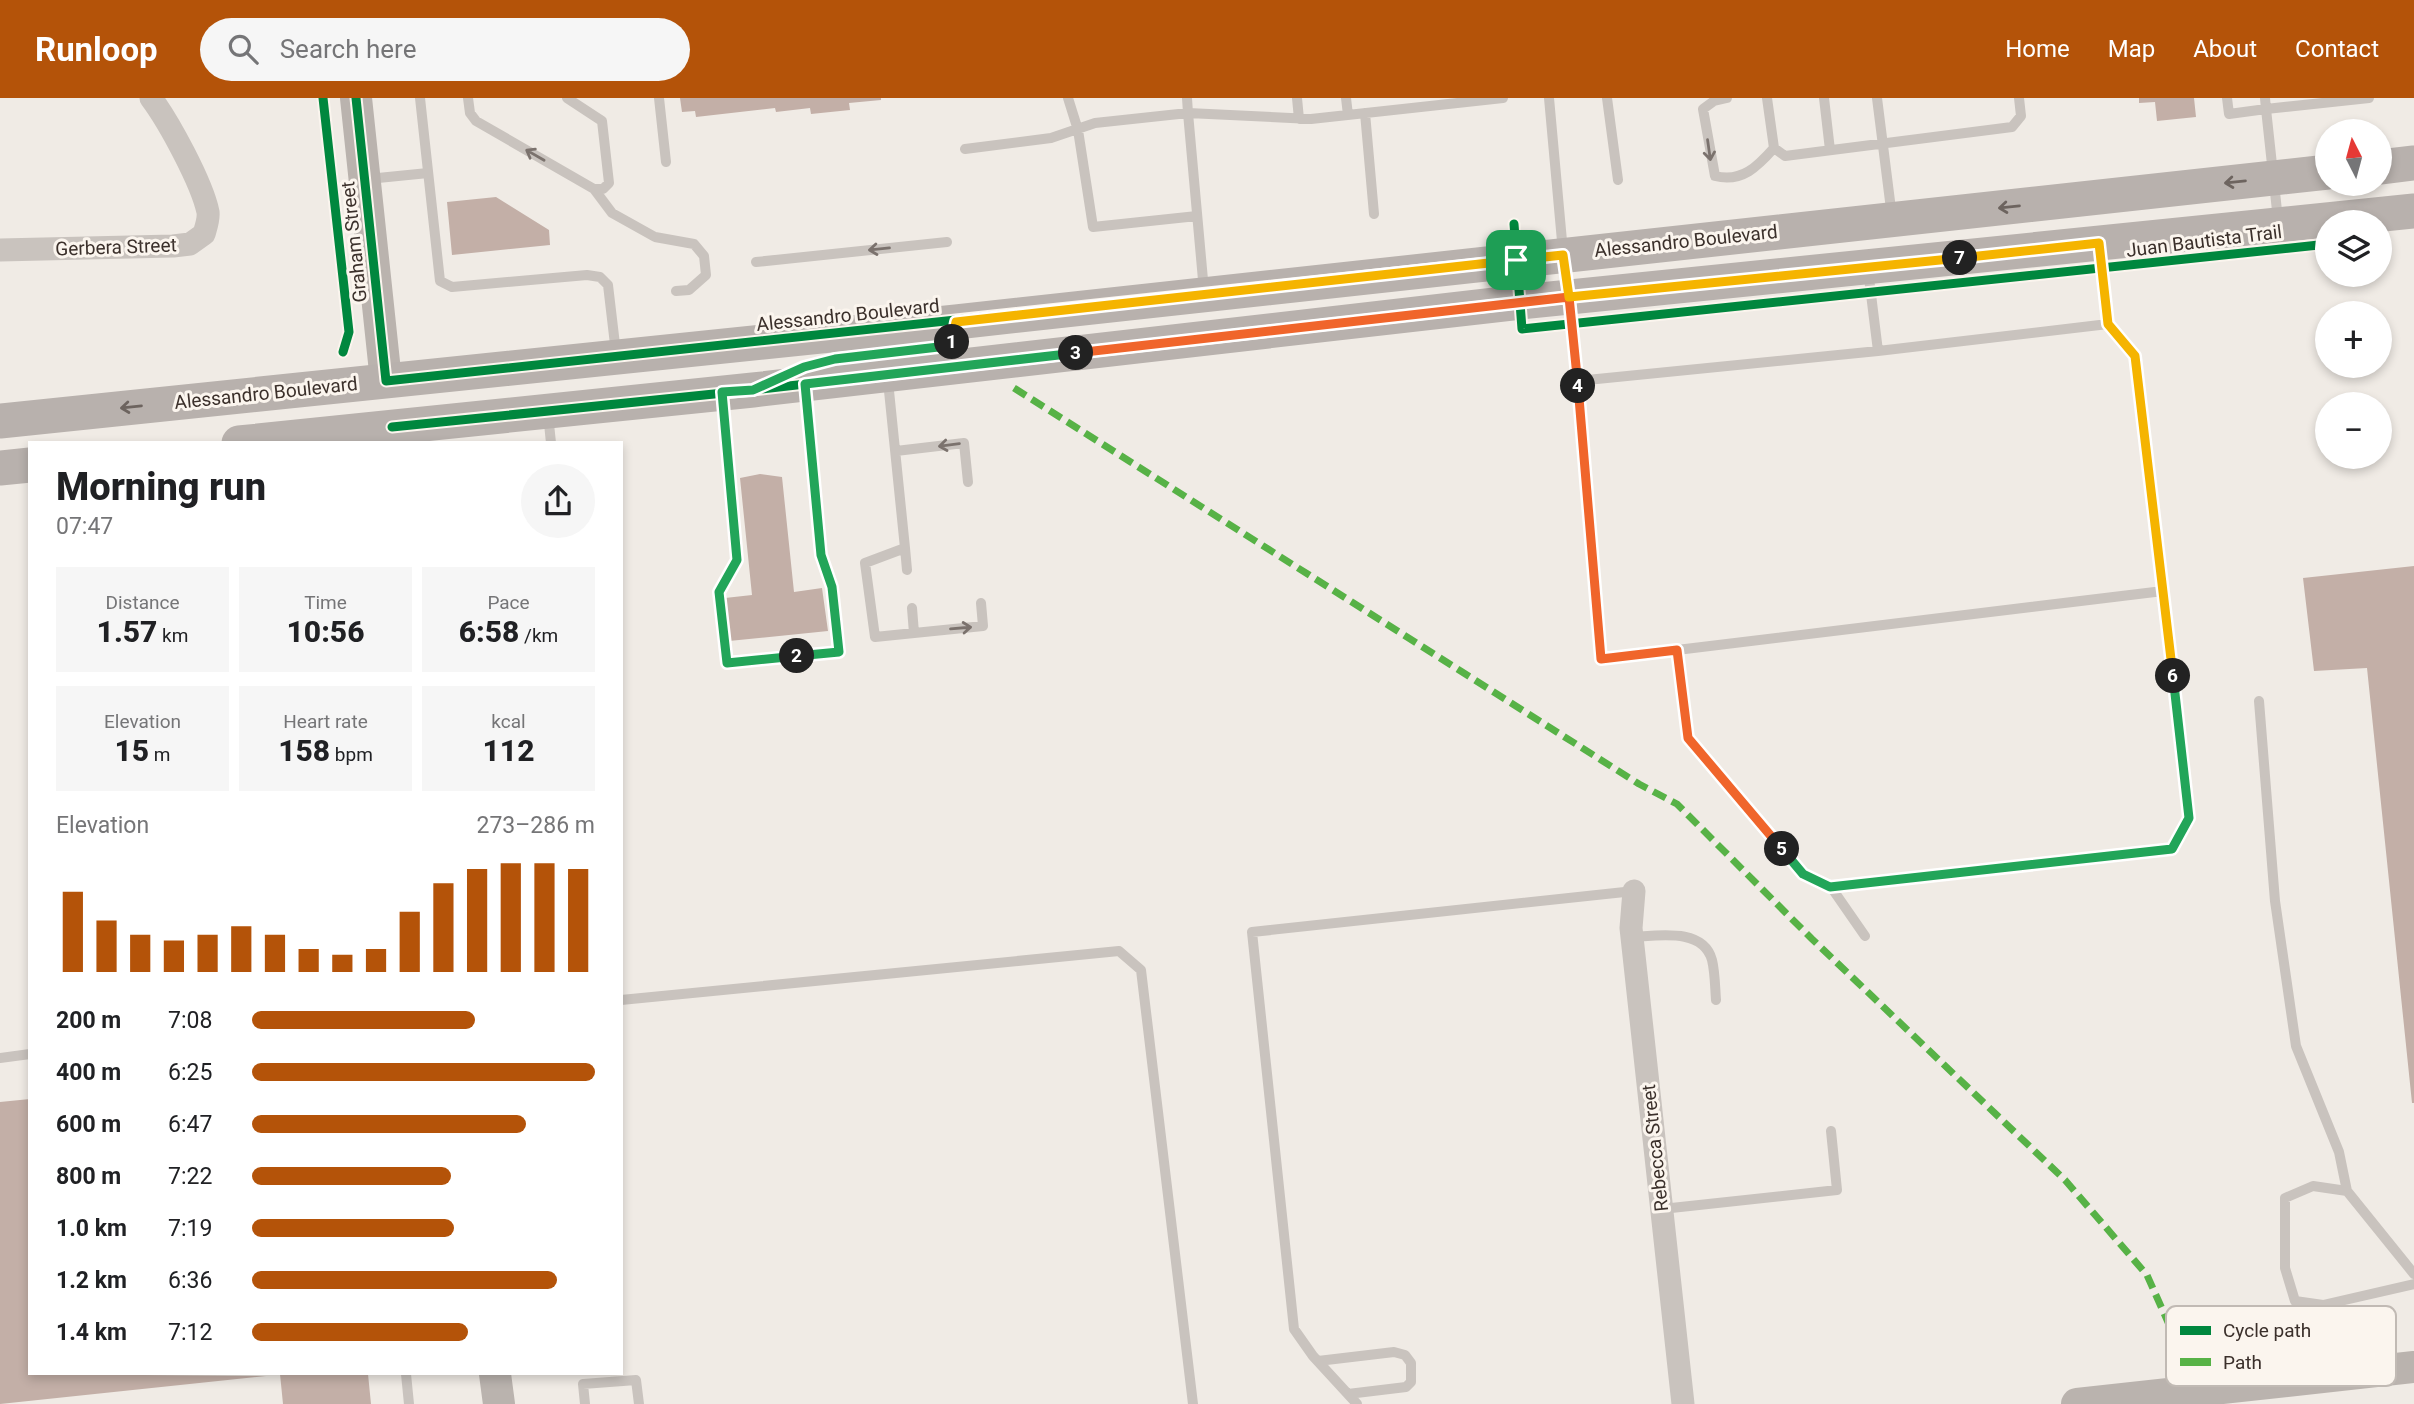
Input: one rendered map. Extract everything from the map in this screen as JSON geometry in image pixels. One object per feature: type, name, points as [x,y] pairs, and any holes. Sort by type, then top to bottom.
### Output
[{"type":"main road","points":[[2392,166],[2414,163]]},
{"type":"main road","name":"Alessandro Boulevard","points":[[0,421],[956,322],[2315,173]]},
{"type":"main road","points":[[278,441],[549,427],[737,391],[1569,297],[2414,211]]},
{"type":"main road","points":[[1563,255],[1569,297]]},
{"type":"main road","points":[[737,391],[835,359],[947,346],[954,341],[956,322]]},
{"type":"main road","name":"Graham Street","points":[[386,381],[393,435]]},
{"type":"main road","points":[[0,468],[28,465]]},
{"type":"main road","points":[[0,480],[28,480]]},
{"type":"street","name":"Gerbera Street","points":[[0,250],[173,246],[190,244],[204,234],[209,215],[205,202],[174,135],[151,98]]},
{"type":"street","name":"Graham Street","points":[[356,98],[386,381]]},
{"type":"street","name":"Rebecca Street","points":[[1634,891],[1632,937],[1683,1404]]},
{"type":"street","points":[[2396,1370],[2414,1367]]},
{"type":"street","points":[[495,1375],[499,1404]]},
{"type":"street","points":[[2077,1404],[2210,1397],[2285,1386]]},
{"type":"lane","points":[[420,98],[440,281],[446,286],[587,275],[600,277],[608,285],[617,356]]},
{"type":"lane","points":[[468,98],[470,113],[476,121],[594,189],[612,213],[654,237],[694,244],[704,256],[706,275],[689,290],[676,292]]},
{"type":"lane","points":[[567,98],[598,116],[604,126],[609,183],[603,189],[594,189]]},
{"type":"lane","points":[[659,98],[666,162]]},
{"type":"lane","points":[[1069,98],[1078,130],[1093,227],[1198,216]]},
{"type":"lane","points":[[1187,98],[1204,293]]},
{"type":"lane","points":[[1297,98],[1299,118]]},
{"type":"lane","points":[[1346,98],[1348,115]]},
{"type":"lane","points":[[965,149],[1051,138],[1095,123],[1188,113],[1299,118],[1365,113],[1402,103],[1503,98]]},
{"type":"lane","points":[[1549,98],[1563,255]]},
{"type":"lane","points":[[1607,98],[1618,180]]},
{"type":"lane","points":[[1727,98],[1714,101],[1703,109],[1715,176],[1742,175],[1755,170],[1774,148]]},
{"type":"lane","points":[[1767,98],[1774,148],[1784,156],[2012,127],[2021,116],[2019,98]]},
{"type":"lane","points":[[1824,98],[1830,150]]},
{"type":"lane","points":[[1877,98],[1892,219]]},
{"type":"lane","points":[[2227,98],[2229,114],[2266,104],[2369,98]]},
{"type":"lane","points":[[2266,104],[2278,224]]},
{"type":"lane","points":[[1365,113],[1374,215]]},
{"type":"lane","points":[[365,179],[428,173]]},
{"type":"lane","points":[[756,262],[947,242]]},
{"type":"lane","points":[[1830,887],[2172,849],[2189,818],[2135,356],[2108,324],[2099,243]]},
{"type":"lane","points":[[1867,267],[1878,351]]},
{"type":"lane","points":[[1569,297],[1601,659],[2163,591]]},
{"type":"lane","points":[[1577,380],[1878,351],[2108,324]]},
{"type":"lane","points":[[887,374],[907,570]]},
{"type":"lane","points":[[737,391],[737,560],[719,592],[727,663],[839,652],[832,587],[821,555],[805,384]]},
{"type":"lane","points":[[896,451],[964,443],[968,482]]},
{"type":"lane","points":[[905,548],[865,563],[875,637],[983,626],[981,603]]},
{"type":"lane","points":[[912,608],[914,633]]},
{"type":"lane","points":[[1677,650],[1688,738],[1803,874],[1830,887],[1865,936]]},
{"type":"lane","points":[[2259,701],[2275,901],[2295,1046],[2339,1152],[2347,1191],[2414,1274]]},
{"type":"lane","points":[[1357,1404],[1318,1361],[1294,1329],[1252,932],[1634,891]]},
{"type":"lane","points":[[1632,937],[1684,935],[1701,945],[1711,957],[1716,1000]]},
{"type":"lane","points":[[623,1000],[1119,951],[1141,970],[1193,1404]]},
{"type":"lane","points":[[0,1058],[28,1055]]},
{"type":"lane","points":[[1662,1209],[1837,1191],[1831,1131]]},
{"type":"lane","points":[[2347,1191],[2314,1186],[2285,1198],[2285,1268],[2295,1301],[2323,1305],[2414,1284]]},
{"type":"lane","points":[[1318,1361],[1394,1352],[1405,1355],[1411,1363],[1411,1381],[1406,1387],[1349,1394]]},
{"type":"lane","points":[[406,1375],[409,1404]]},
{"type":"lane","points":[[584,1404],[583,1384],[636,1380],[639,1404]]},
{"type":"building","points":[[680,98],[881,100],[849,103],[850,110],[811,114],[810,108],[776,112],[775,108],[696,117],[695,111],[682,112]]},
{"type":"building","points":[[2139,98],[2194,98],[2196,117],[2157,121],[2155,102],[2139,103]]},
{"type":"building","points":[[496,197],[549,230],[550,245],[452,255],[447,202]]},
{"type":"building","points":[[760,474],[782,477],[794,592],[822,588],[828,631],[729,641],[725,598],[752,595],[740,478]]},
{"type":"building","points":[[2414,566],[2412,1103],[2367,668],[2314,671],[2303,578]]},
{"type":"building","points":[[28,1099],[28,1375],[266,1376],[0,1404],[0,1102]]},
{"type":"building","points":[[280,1375],[368,1375],[371,1404],[283,1404]]},
{"type":"marked path","points":[[1014,388],[1639,784],[1677,804],[1812,939],[2065,1180],[2147,1275],[2166,1318]]},
{"type":"cycle path","points":[[323,98],[349,332],[343,352]]},
{"type":"cycle path","points":[[356,98],[386,381],[1563,255]]},
{"type":"cycle path","name":"Juan Bautista Trail","points":[[1514,224],[1522,329],[2315,245]]},
{"type":"cycle path","points":[[392,427],[753,390],[1569,297]]},
{"type":"route","points":[[1516,260],[956,322],[954,341],[947,346],[835,359],[804,367],[753,390],[722,392],[737,560],[719,592],[727,663],[839,652],[832,587],[821,555],[805,384],[1569,297],[1601,659],[1677,650],[1688,738],[1803,874],[1830,887],[2172,849],[2189,818],[2135,356],[2108,324],[2099,243],[1569,297],[1563,255],[1516,260]]}]
